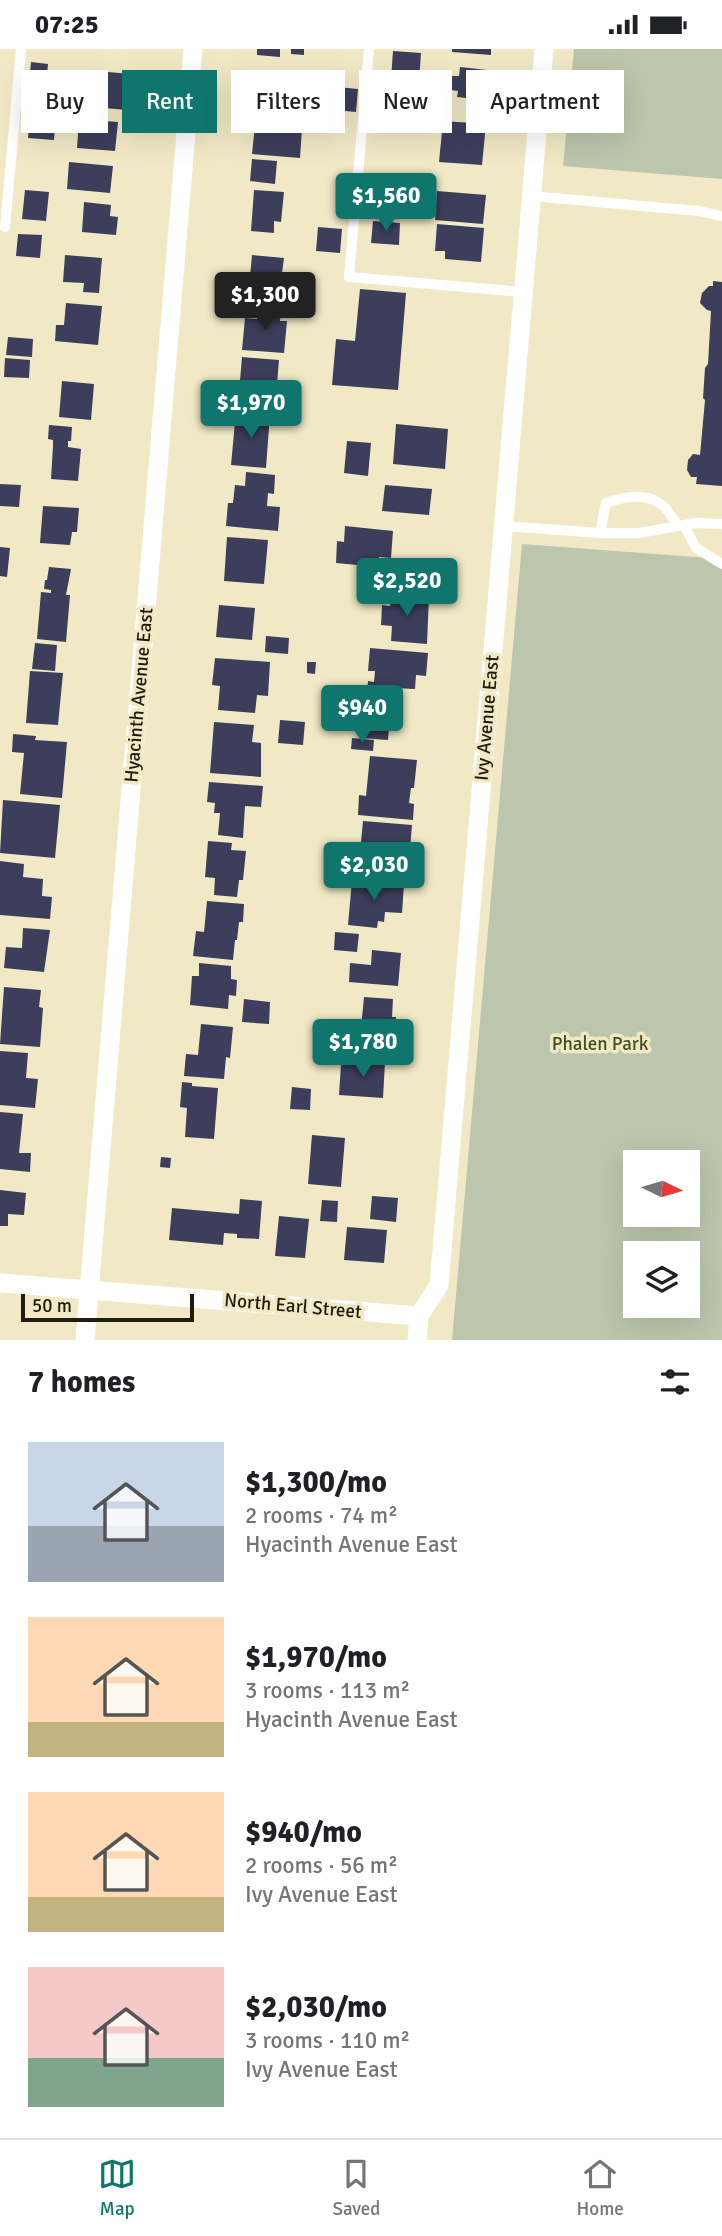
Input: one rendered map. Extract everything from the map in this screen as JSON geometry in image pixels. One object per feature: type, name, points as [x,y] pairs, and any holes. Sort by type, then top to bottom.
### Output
[{"type":"street","name":"Hyacinth Avenue East","points":[[85,1340],[193,49]]},
{"type":"street","name":"Ivy Avenue East","points":[[417,1340],[419,1317],[439,1285],[544,49]]},
{"type":"street","name":"North Earl Street","points":[[0,1283],[419,1317]]},
{"type":"lane","points":[[5,227],[21,49]]},
{"type":"lane","points":[[369,49],[349,277],[523,292]]},
{"type":"lane","points":[[531,196],[698,211],[722,216]]},
{"type":"lane","points":[[600,533],[606,503],[626,496],[648,498],[662,504],[696,548],[722,564]]},
{"type":"lane","points":[[503,527],[639,533],[696,523],[722,524]]},
{"type":"green space","points":[[574,49],[722,49],[722,179],[563,166],[566,133],[624,133],[624,70],[572,70]]},
{"type":"green space","name":"Phalen Park","points":[[522,544],[722,559],[722,1340],[452,1340]]},
{"type":"building","points":[[257,49],[280,49],[280,57],[257,55]]},
{"type":"building","points":[[291,49],[304,49],[304,55],[291,54]]},
{"type":"building","points":[[452,49],[491,49],[491,55],[452,52]]},
{"type":"building","points":[[393,51],[421,53],[420,70],[392,70]]},
{"type":"building","points":[[31,62],[48,64],[47,70],[30,70]]},
{"type":"building","points":[[460,67],[487,70],[466,70],[466,98],[457,97],[458,91],[452,90],[452,76],[459,76]]},
{"type":"building","points":[[108,72],[122,73],[122,110],[108,108]]},
{"type":"building","points":[[345,88],[358,89],[356,112],[345,111]]},
{"type":"building","points":[[108,121],[118,122],[115,151],[77,148],[78,133],[108,133]]},
{"type":"building","points":[[452,122],[466,123],[466,133],[485,133],[482,165],[439,162],[442,133],[452,133]]},
{"type":"building","points":[[28,133],[55,133],[54,140],[28,138]]},
{"type":"building","points":[[254,133],[302,133],[300,158],[252,154]]},
{"type":"building","points":[[252,159],[277,161],[275,184],[250,181]]},
{"type":"building","points":[[69,162],[113,166],[110,193],[67,189]]},
{"type":"building","points":[[372,174],[398,176],[396,199],[370,197]]},
{"type":"building","points":[[25,190],[49,192],[46,221],[22,219]]},
{"type":"building","points":[[254,190],[284,192],[281,222],[274,221],[274,233],[251,231]]},
{"type":"building","points":[[437,191],[486,195],[483,224],[435,220]]},
{"type":"building","points":[[84,202],[111,205],[110,216],[118,217],[116,235],[82,232]]},
{"type":"building","points":[[373,221],[400,223],[399,245],[371,243]]},
{"type":"building","points":[[437,224],[484,228],[481,262],[445,259],[445,251],[435,251]]},
{"type":"building","points":[[318,227],[342,229],[340,253],[316,251]]},
{"type":"building","points":[[18,234],[42,235],[40,258],[16,256]]},
{"type":"building","points":[[65,255],[102,258],[99,293],[83,292],[84,283],[63,282]]},
{"type":"building","points":[[252,255],[284,258],[282,273],[288,273],[286,302],[248,298]]},
{"type":"building","points":[[713,281],[722,282],[722,486],[696,484],[697,477],[691,477],[687,470],[688,460],[693,454],[700,455],[711,311],[700,303],[702,293],[709,286],[713,286]]},
{"type":"building","points":[[360,289],[406,293],[398,390],[332,385],[336,339],[355,341]]},
{"type":"building","points":[[66,303],[102,306],[98,345],[55,341],[56,325],[64,325]]},
{"type":"building","points":[[258,306],[281,308],[280,321],[287,321],[284,353],[242,350],[245,318],[257,319]]},
{"type":"building","points":[[8,337],[33,339],[32,357],[6,355]]},
{"type":"building","points":[[242,357],[279,360],[276,396],[239,393]]},
{"type":"building","points":[[5,358],[30,360],[29,378],[4,377]]},
{"type":"building","points":[[62,381],[94,384],[91,420],[59,417]]},
{"type":"building","points":[[236,411],[270,414],[266,468],[231,465]]},
{"type":"building","points":[[396,424],[448,429],[445,469],[393,464]]},
{"type":"building","points":[[49,425],[72,427],[68,447],[81,449],[78,481],[51,479],[53,440],[48,439]]},
{"type":"building","points":[[347,441],[371,443],[368,476],[344,473]]},
{"type":"building","points":[[246,472],[275,475],[274,494],[268,493],[267,506],[280,507],[278,531],[226,526],[228,503],[233,503],[235,485],[245,486]]},
{"type":"building","points":[[0,484],[21,485],[19,507],[0,506]]},
{"type":"building","points":[[385,485],[432,489],[429,515],[382,511]]},
{"type":"building","points":[[43,506],[79,508],[77,532],[72,532],[70,545],[40,543]]},
{"type":"building","points":[[345,526],[393,531],[391,558],[379,557],[378,567],[336,563],[337,541],[344,542]]},
{"type":"building","points":[[227,537],[268,540],[264,584],[224,581]]},
{"type":"building","points":[[0,547],[10,548],[7,577],[0,576]]},
{"type":"building","points":[[49,567],[71,569],[66,595],[70,595],[66,642],[37,639],[41,592],[51,593],[51,590],[44,589]]},
{"type":"building","points":[[392,593],[429,596],[427,644],[391,641],[392,626],[381,625],[382,605],[390,606]]},
{"type":"building","points":[[219,605],[255,608],[252,640],[216,637]]},
{"type":"building","points":[[266,636],[289,638],[288,654],[265,652]]},
{"type":"building","points":[[35,643],[57,645],[55,671],[32,669]]},
{"type":"building","points":[[370,648],[428,653],[426,676],[416,675],[415,689],[394,688],[392,705],[366,702],[368,681],[374,682],[375,671],[368,671]]},
{"type":"building","points":[[215,658],[270,662],[268,696],[257,695],[255,713],[218,710],[220,686],[212,685]]},
{"type":"building","points":[[307,662],[316,662],[315,674],[307,673]]},
{"type":"building","points":[[30,671],[63,673],[58,725],[26,723]]},
{"type":"building","points":[[363,714],[390,716],[388,740],[361,738]]},
{"type":"building","points":[[280,720],[305,722],[303,745],[278,743]]},
{"type":"building","points":[[214,722],[254,725],[252,742],[261,743],[261,777],[210,773]]},
{"type":"building","points":[[13,734],[36,736],[35,740],[67,742],[62,798],[20,794],[24,753],[12,752]]},
{"type":"building","points":[[352,738],[374,740],[373,751],[351,749]]},
{"type":"building","points":[[370,756],[417,760],[414,788],[411,788],[409,803],[414,804],[413,820],[358,815],[359,795],[366,796]]},
{"type":"building","points":[[209,782],[263,786],[261,807],[245,806],[243,838],[218,835],[220,813],[214,813],[215,803],[207,802]]},
{"type":"building","points":[[3,800],[60,805],[55,858],[0,853]]},
{"type":"building","points":[[363,821],[412,825],[409,861],[381,859],[379,878],[351,875],[353,852],[360,853]]},
{"type":"building","points":[[208,841],[232,843],[231,850],[246,851],[243,880],[239,880],[237,897],[214,895],[215,878],[205,877]]},
{"type":"building","points":[[0,861],[24,864],[23,877],[43,879],[42,896],[52,897],[50,919],[0,915]]},
{"type":"building","points":[[352,880],[404,884],[402,913],[385,912],[384,922],[378,921],[377,928],[348,925]]},
{"type":"building","points":[[207,901],[244,904],[243,922],[239,922],[233,960],[193,956],[196,931],[204,932]]},
{"type":"building","points":[[23,928],[50,930],[44,972],[4,968],[6,947],[22,948]]},
{"type":"building","points":[[335,932],[359,934],[357,952],[334,950]]},
{"type":"building","points":[[372,950],[401,953],[398,986],[349,982],[350,963],[371,965]]},
{"type":"building","points":[[199,963],[231,966],[231,979],[237,980],[236,996],[229,995],[228,1009],[190,1005],[192,976],[199,976]]},
{"type":"building","points":[[4,987],[41,990],[39,1007],[43,1008],[40,1047],[0,1044]]},
{"type":"building","points":[[364,997],[393,999],[392,1017],[396,1017],[394,1042],[360,1039]]},
{"type":"building","points":[[244,999],[270,1002],[269,1024],[242,1022]]},
{"type":"building","points":[[201,1024],[233,1027],[230,1058],[226,1057],[224,1079],[184,1076],[186,1054],[198,1055]]},
{"type":"building","points":[[315,1030],[340,1032],[338,1050],[313,1047]]},
{"type":"building","points":[[0,1051],[28,1053],[26,1078],[38,1079],[35,1108],[0,1105]]},
{"type":"building","points":[[355,1060],[385,1062],[383,1098],[339,1095],[341,1064],[354,1065]]},
{"type":"building","points":[[182,1082],[192,1083],[192,1086],[218,1088],[214,1139],[185,1137],[187,1108],[180,1107]]},
{"type":"building","points":[[292,1087],[311,1089],[310,1110],[290,1109]]},
{"type":"building","points":[[0,1112],[23,1114],[19,1153],[31,1153],[30,1172],[0,1169]]},
{"type":"building","points":[[312,1135],[345,1138],[341,1187],[308,1184]]},
{"type":"building","points":[[161,1157],[171,1158],[170,1168],[160,1167]]},
{"type":"building","points":[[0,1190],[26,1193],[24,1215],[8,1214],[8,1226],[0,1226]]},
{"type":"building","points":[[372,1196],[398,1198],[396,1222],[370,1219]]},
{"type":"building","points":[[240,1199],[262,1201],[259,1239],[237,1238],[237,1234],[224,1233],[223,1245],[169,1240],[172,1208],[239,1214]]},
{"type":"building","points":[[322,1200],[338,1201],[337,1222],[320,1221]]},
{"type":"building","points":[[279,1216],[309,1219],[305,1258],[275,1256]]},
{"type":"building","points":[[347,1227],[387,1230],[384,1263],[344,1260]]}]
